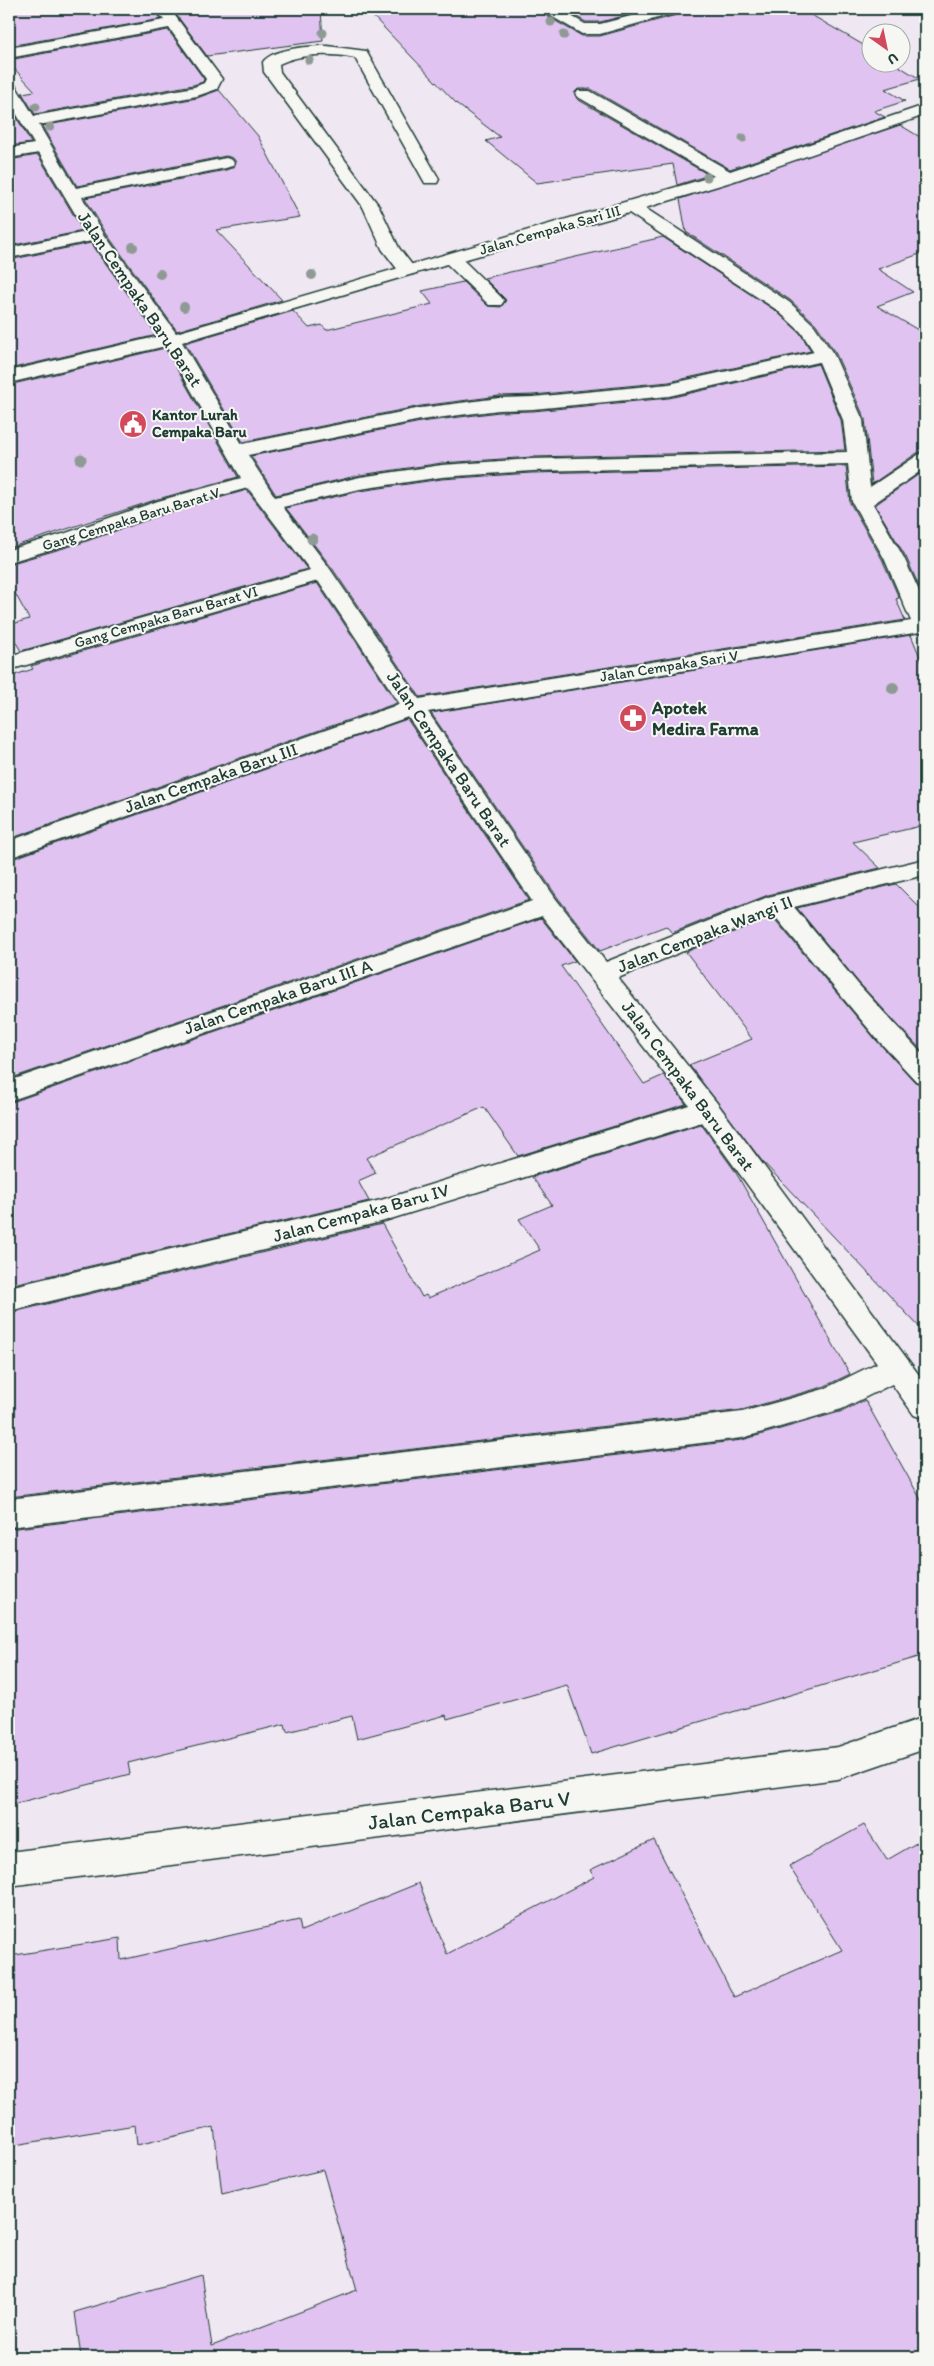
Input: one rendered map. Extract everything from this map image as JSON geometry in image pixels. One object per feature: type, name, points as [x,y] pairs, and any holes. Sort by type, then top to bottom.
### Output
[{"type":"street","points":[[29,122],[197,91],[212,86],[214,79],[163,9]]},
{"type":"street","points":[[549,9],[582,29],[600,29],[674,9]]},
{"type":"street","points":[[9,53],[173,23]]},
{"type":"street","points":[[407,270],[391,249],[371,206],[272,72],[271,62],[280,57],[325,50],[344,50],[361,54],[431,179]]},
{"type":"street","name":"Jalan Cempaka Baru Barat","points":[[9,88],[96,235],[171,339],[253,481],[323,573],[547,905],[708,1110],[925,1406]]},
{"type":"street","points":[[584,94],[728,177]]},
{"type":"street","name":"Jalan Cempaka Sari III","points":[[9,377],[171,339],[631,207],[728,177],[925,110]]},
{"type":"street","points":[[9,153],[44,147]]},
{"type":"street","points":[[72,194],[226,164]]},
{"type":"street","points":[[631,207],[783,306],[808,329],[824,355],[853,420],[862,502],[894,558],[925,625]]},
{"type":"street","points":[[9,252],[96,235]]},
{"type":"street","points":[[451,258],[495,301]]},
{"type":"street","points":[[237,451],[420,414],[499,404],[533,403],[669,390],[824,355]]},
{"type":"street","points":[[269,504],[360,483],[442,471],[532,465],[856,458]]},
{"type":"street","points":[[862,502],[925,460]]},
{"type":"street","name":"Gang Cempaka Baru Barat V","points":[[9,556],[73,537],[165,505],[253,481]]},
{"type":"street","name":"Gang Cempaka Baru Barat VI","points":[[9,663],[323,573]]},
{"type":"street","name":"Jalan Cempaka Sari V","points":[[413,707],[925,625]]},
{"type":"street","name":"Jalan Cempaka Baru III","points":[[9,850],[413,707]]},
{"type":"street","name":"Jalan Cempaka Wangi II","points":[[602,974],[777,903],[925,867]]},
{"type":"street","points":[[777,903],[832,972],[925,1074]]},
{"type":"street","name":"Jalan Cempaka Baru III A","points":[[9,1091],[547,905]]},
{"type":"street","name":"Jalan Cempaka Baru IV","points":[[9,1299],[381,1211],[708,1110]]},
{"type":"street","points":[[9,1513],[742,1425],[831,1400],[897,1367]]},
{"type":"street","name":"Jalan Cempaka Baru V","points":[[9,1869],[838,1763],[925,1734]]},
{"type":"building","points":[[9,9],[154,9],[161,19],[9,46]]},
{"type":"building","points":[[172,9],[321,9],[323,41],[207,56]]},
{"type":"building","points":[[366,9],[540,9],[543,14],[582,36],[600,36],[680,14],[683,9],[801,9],[862,44],[862,72],[908,72],[920,79],[885,89],[905,101],[874,111],[885,117],[730,169],[591,89],[578,89],[574,93],[577,99],[709,175],[677,185],[673,164],[537,183],[486,141],[500,137],[457,104]]},
{"type":"building","points":[[562,9],[651,9],[600,22],[586,22]]},
{"type":"building","points":[[168,30],[204,79],[203,82],[35,114],[22,93],[35,91],[9,63],[9,60]]},
{"type":"building","points":[[219,90],[258,136],[300,217],[216,230],[282,300],[177,331],[106,233],[85,198],[226,170],[234,167],[236,162],[233,158],[226,156],[77,186],[42,126],[197,98]]},
{"type":"building","points":[[9,104],[31,143],[9,146]]},
{"type":"building","points":[[900,125],[925,140],[925,252],[878,269],[913,292],[877,306],[925,334],[925,451],[917,453],[872,484],[865,419],[836,354],[816,324],[790,300],[686,232],[680,199]]},
{"type":"building","points":[[38,155],[83,231],[9,246],[9,160]]},
{"type":"building","points":[[663,237],[776,311],[800,333],[811,351],[669,382],[533,395],[499,396],[421,406],[243,442],[185,343],[293,311],[309,328],[322,325],[326,330],[432,304],[422,291],[463,282],[488,306],[501,307],[506,300],[484,278]]},
{"type":"building","points":[[91,243],[157,335],[9,369],[9,260]]},
{"type":"building","points":[[165,348],[238,477],[158,499],[9,548],[9,385]]},
{"type":"building","points":[[818,364],[841,420],[845,450],[532,457],[442,463],[360,475],[276,495],[251,456],[421,422],[499,412],[533,411],[669,398]]},
{"type":"building","points":[[846,466],[850,503],[882,559],[899,598],[896,599],[905,620],[420,697],[332,568],[286,508],[360,491],[442,479],[532,473]]},
{"type":"building","points":[[925,470],[925,592],[922,593],[906,557],[875,505]]},
{"type":"building","points":[[247,490],[307,569],[21,651],[9,631],[9,625],[29,619],[9,582],[9,564],[81,543],[173,511]]},
{"type":"building","points":[[317,583],[397,703],[9,839],[9,677],[33,669],[31,666]]},
{"type":"building","points":[[911,635],[925,669],[925,825],[853,842],[880,868],[768,895],[672,933],[666,926],[600,951],[558,898],[431,713]]},
{"type":"building","points":[[407,719],[529,900],[9,1079],[9,860]]},
{"type":"building","points":[[896,884],[925,913],[925,1054],[859,983],[797,908]]},
{"type":"building","points":[[772,916],[876,1040],[915,1082],[925,1086],[925,1333],[762,1161],[689,1065],[752,1039],[686,952]]},
{"type":"building","points":[[541,918],[575,961],[561,966],[644,1084],[664,1075],[686,1104],[518,1156],[484,1107],[366,1158],[376,1173],[358,1181],[369,1201],[9,1285],[9,1103]]},
{"type":"building","points":[[701,1124],[735,1171],[850,1374],[823,1387],[742,1410],[9,1497],[9,1313],[382,1224],[422,1297],[426,1295],[428,1298],[540,1250],[519,1219],[552,1205],[532,1177]]},
{"type":"building","points":[[865,1400],[925,1507],[925,1655],[591,1754],[567,1685],[447,1719],[446,1715],[357,1739],[352,1716],[287,1732],[285,1724],[128,1763],[130,1774],[9,1805],[9,1529],[742,1440],[843,1411]]},
{"type":"building","points":[[864,1825],[887,1860],[925,1838],[925,2357],[81,2357],[75,2312],[201,2275],[212,2346],[357,2290],[323,2170],[222,2194],[214,2127],[137,2145],[135,2125],[9,2146],[9,1956],[120,1938],[121,1960],[299,1920],[301,1931],[419,1883],[447,1954],[594,1877],[590,1870],[654,1840],[734,1997],[842,1950],[789,1866]]},
{"type":"place","name":"Kantor Lurah Cempaka Baru","points":[[133,424]]},
{"type":"place","name":"Apotek Medira Farma","points":[[633,718]]}]
